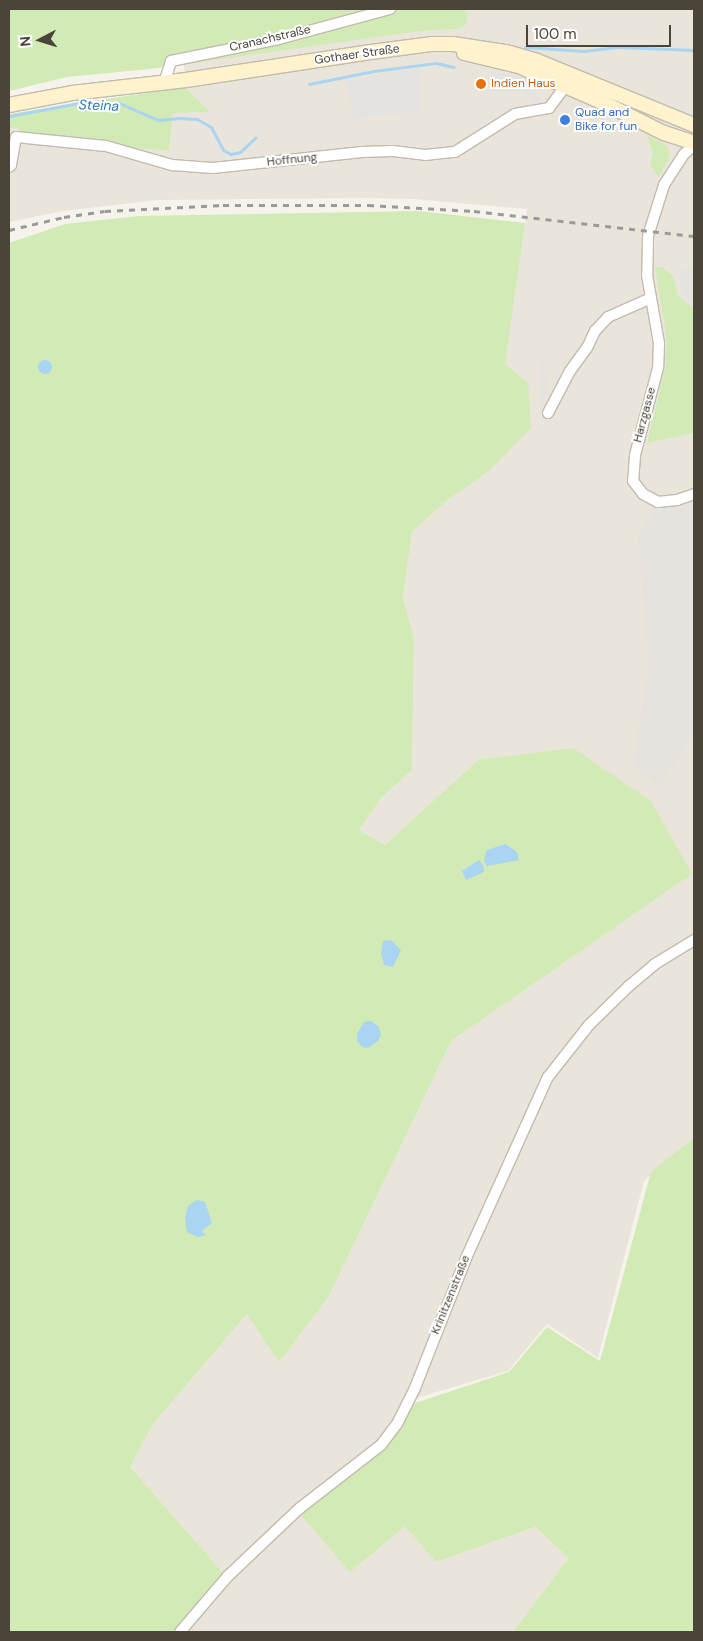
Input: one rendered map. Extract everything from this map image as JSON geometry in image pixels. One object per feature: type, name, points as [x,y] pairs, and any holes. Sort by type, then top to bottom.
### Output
[{"type":"main road","name":"Gothaer Straße","points":[[9,105],[72,94],[418,47],[500,60],[569,80]]},
{"type":"main road","points":[[569,80],[694,125]]},
{"type":"main road","points":[[569,80],[664,132],[694,144]]},
{"type":"street","name":"Cranachstraße","points":[[164,82],[171,61],[279,39],[390,9]]},
{"type":"street","name":"Hoffnung","points":[[9,167],[16,137],[106,146],[172,165],[212,168],[362,152],[393,151],[425,155],[455,152],[515,114],[549,108],[569,80]]},
{"type":"street","name":"Harzgasse","points":[[694,144],[684,154],[669,176],[653,219],[647,249],[649,299],[658,343],[658,368],[634,455],[633,481],[643,494],[658,502],[677,500],[694,494]]},
{"type":"street","points":[[548,413],[570,371],[587,348],[595,331],[608,317],[649,299]]},
{"type":"street","name":"Krinitzenstraße","points":[[180,1632],[228,1576],[300,1508],[380,1445],[397,1424],[415,1388],[467,1256],[548,1077],[589,1025],[623,991],[655,964],[694,940]]},
{"type":"shaded area","points":[[464,9],[694,9],[694,1139],[644,1181],[598,1358],[547,1324],[508,1371],[406,1401],[379,1441],[338,1470],[295,1508],[406,1526],[436,1562],[535,1527],[569,1558],[513,1632],[173,1632],[224,1574],[130,1467],[153,1424],[248,1313],[279,1362],[329,1296],[451,1041],[692,874],[478,760],[385,845],[359,830],[382,797],[412,770],[414,638],[403,597],[412,532],[449,499],[488,472],[527,209],[414,199],[157,200],[63,211],[9,222],[9,129],[16,127],[93,145],[169,151],[173,113],[209,112],[185,89],[184,64],[421,31],[459,29],[468,14]]},
{"type":"shaded area","points":[[420,68],[419,111],[354,119],[346,80]]},
{"type":"shaded area","points":[[492,71],[513,74],[533,86],[533,91],[543,100],[537,104],[523,92],[494,92]]},
{"type":"shaded area","points":[[679,267],[694,269],[694,302],[690,301],[683,293],[678,276]]},
{"type":"shaded area","points":[[541,360],[545,364],[546,402],[541,409]]},
{"type":"shaded area","points":[[694,494],[694,733],[658,787],[633,766],[649,665],[638,537],[658,502]]},
{"type":"green space","points":[[464,9],[468,14],[466,24],[459,29],[421,31],[150,69],[67,77],[9,91],[9,10]]},
{"type":"green space","points":[[185,87],[210,112],[173,113],[169,151],[29,139],[16,127],[9,129],[9,114]]},
{"type":"green space","points":[[647,135],[666,145],[670,152],[668,161],[658,177],[650,164],[653,154]]},
{"type":"green space","points":[[418,211],[525,223],[505,364],[528,383],[531,428],[488,472],[449,499],[412,532],[403,597],[414,638],[412,770],[382,797],[359,830],[385,845],[478,760],[573,748],[651,801],[692,874],[451,1041],[329,1296],[279,1362],[247,1314],[153,1424],[130,1467],[224,1574],[173,1632],[9,1632],[9,243],[65,224],[139,216]]},
{"type":"green space","points":[[655,267],[662,267],[673,276],[678,296],[694,309],[694,433],[647,443],[666,365],[666,334]]},
{"type":"green space","points":[[694,1138],[694,1632],[513,1632],[569,1558],[535,1527],[436,1562],[405,1526],[350,1572],[300,1514],[374,1456],[412,1404],[509,1372],[547,1327],[600,1361],[651,1172]]},
{"type":"water","points":[[42,360],[48,360],[52,367],[48,374],[42,374],[38,370],[38,364]]},
{"type":"water","points":[[505,844],[517,852],[519,860],[487,866],[484,861],[487,850]]},
{"type":"water","points":[[479,860],[483,865],[484,872],[466,880],[462,871]]},
{"type":"water","points":[[391,940],[401,950],[393,967],[384,965],[381,954],[383,941]]},
{"type":"water","points":[[371,1021],[379,1027],[381,1035],[378,1041],[368,1048],[362,1047],[357,1041],[357,1034],[364,1022]]},
{"type":"water","points":[[197,1200],[205,1202],[212,1223],[202,1231],[206,1235],[198,1237],[187,1232],[185,1218],[188,1206]]},
{"type":"waterway","name":"Steina","points":[[525,47],[584,51],[617,47],[694,50]]},
{"type":"waterway","name":"Steina","points":[[309,84],[374,71],[436,63],[454,67]]},
{"type":"waterway","name":"Steina","points":[[9,116],[79,103],[119,103],[158,120],[197,119],[211,127],[223,150],[231,154],[240,152],[255,138]]},
{"type":"railway","points":[[9,230],[64,217],[105,211],[223,205],[368,205],[474,211],[694,236]]},
{"type":"place","name":"Indien Haus","points":[[481,84]]},
{"type":"place","name":"Quad and Bike for fun","points":[[565,120]]}]
